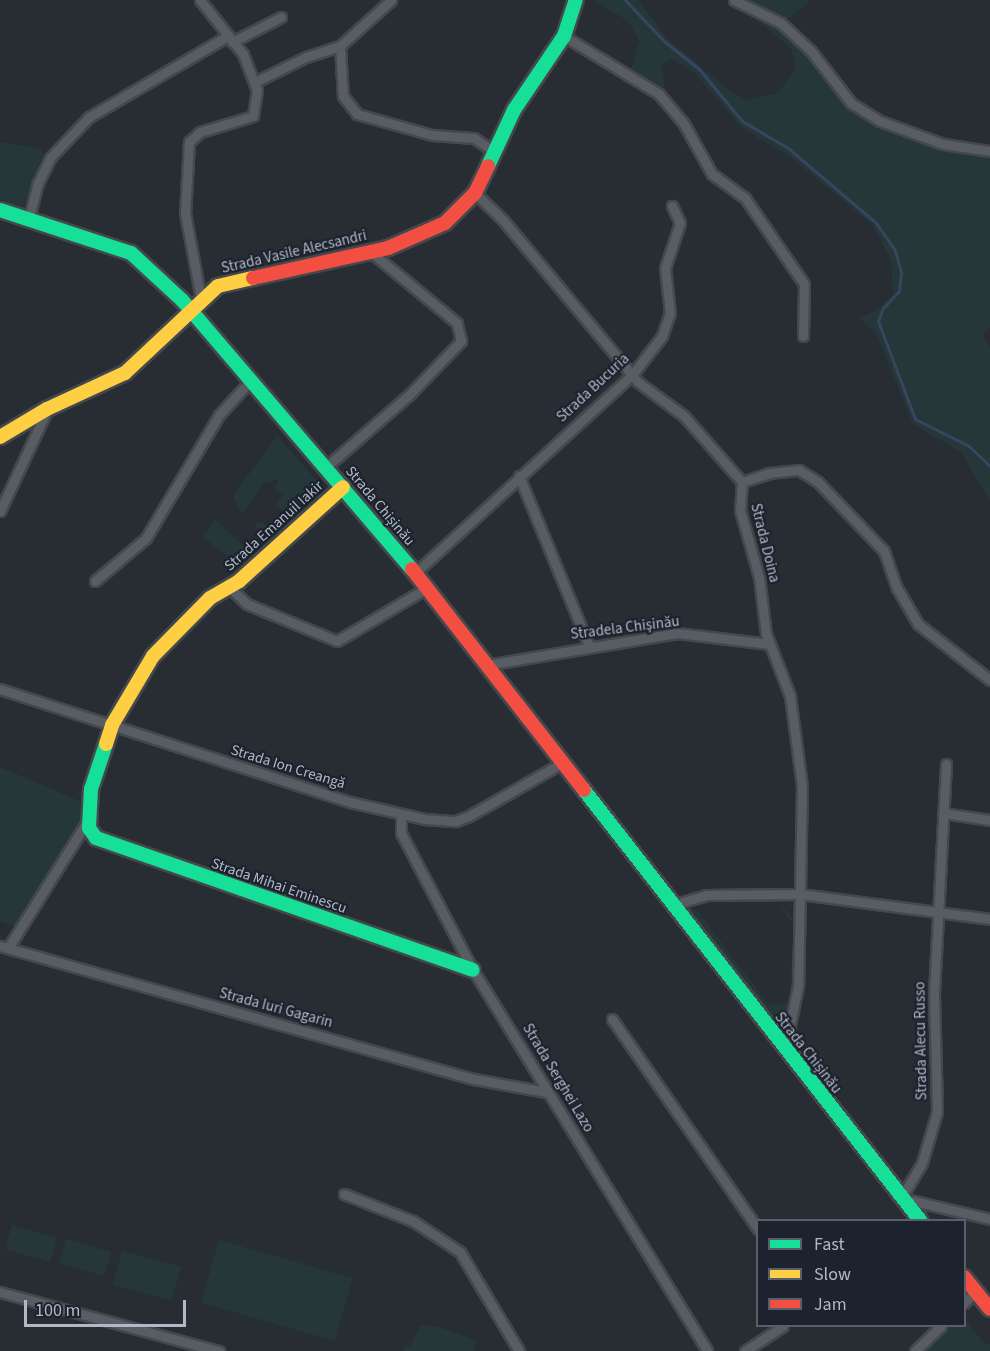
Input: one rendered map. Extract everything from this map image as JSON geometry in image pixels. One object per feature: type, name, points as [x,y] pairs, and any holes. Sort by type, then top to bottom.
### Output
[{"type":"street","points":[[200,0],[229,40],[243,54],[257,81],[253,116],[200,132],[189,142],[185,213],[201,299]]},
{"type":"street","points":[[257,81],[306,57],[340,46],[391,0]]},
{"type":"street","name":"Strada Vasile Alecsandri","points":[[0,437],[47,409],[125,373],[193,313],[201,299],[218,285],[370,252],[430,232],[460,210],[475,193],[519,102],[564,36],[576,0]]},
{"type":"street","points":[[734,0],[781,23],[811,51],[851,103],[880,121],[943,144],[990,151]]},
{"type":"street","points":[[29,218],[38,183],[50,158],[89,117],[229,40],[281,17]]},
{"type":"street","points":[[564,36],[659,94],[684,124],[712,174],[745,198],[804,284],[803,336]]},
{"type":"street","points":[[340,46],[343,96],[357,114],[432,135],[474,138],[494,152]]},
{"type":"street","points":[[475,193],[503,220],[632,375],[684,416],[742,482],[769,473],[799,470],[818,482],[884,550],[897,588],[918,624],[990,680]]},
{"type":"street","name":"Strada Bucuria","points":[[414,573],[632,375],[666,329],[670,314],[665,268],[680,223],[672,206]]},
{"type":"street","name":"Strada Chișinău","points":[[0,210],[131,253],[151,267],[193,313],[427,588],[918,1219]]},
{"type":"street","points":[[326,467],[414,390],[461,341],[457,323],[370,252]]},
{"type":"street","points":[[95,581],[146,538],[219,415],[251,380]]},
{"type":"street","points":[[0,511],[47,409]]},
{"type":"street","points":[[519,476],[589,646]]},
{"type":"street","name":"Strada Doina","points":[[742,482],[740,510],[759,577],[769,644],[790,696],[802,786],[798,986],[785,1050]]},
{"type":"street","name":"Strada Emanuil Iakir","points":[[88,820],[91,789],[112,725],[153,656],[210,598],[230,588],[343,487]]},
{"type":"street","points":[[230,588],[247,604],[337,641],[427,588]]},
{"type":"street","name":"Stradela Chişinău","points":[[486,665],[677,633],[769,644]]},
{"type":"street","name":"Strada Ion Creangă","points":[[0,688],[339,798],[401,814],[456,821],[562,763]]},
{"type":"street","name":"Strada Alecu Russo","points":[[902,1198],[922,1163],[937,1112],[937,911],[946,764]]},
{"type":"street","points":[[943,813],[990,820]]},
{"type":"street","name":"Strada Serghei Lazo","points":[[401,814],[401,833],[473,970],[707,1351]]},
{"type":"street","points":[[4,947],[88,820]]},
{"type":"street","name":"Strada Mihai Eminescu","points":[[88,820],[96,838],[126,851],[473,970]]},
{"type":"street","points":[[672,905],[706,895],[800,894],[990,919]]},
{"type":"street","name":"Strada Iuri Gagarin","points":[[4,947],[464,1076],[546,1092]]},
{"type":"street","points":[[612,1019],[756,1226]]},
{"type":"street","points":[[344,1194],[412,1221],[460,1252],[519,1351]]},
{"type":"street","points":[[902,1198],[990,1219]]},
{"type":"street","points":[[966,1279],[990,1309]]},
{"type":"street","points":[[0,1292],[219,1351]]},
{"type":"street","points":[[966,1301],[976,1292]]},
{"type":"street","points":[[745,1351],[781,1327]]},
{"type":"street","points":[[915,1351],[940,1327]]},
{"type":"shaded area","points":[[594,0],[638,0],[665,36],[723,86],[746,100],[778,93],[796,68],[791,48],[758,21],[760,18],[779,27],[806,50],[827,79],[879,123],[990,155],[990,328],[982,335],[990,347],[990,501],[961,452],[913,424],[877,334],[860,318],[877,310],[893,295],[891,260],[873,225],[794,160],[741,127],[696,74],[672,59],[661,65],[665,86],[662,90],[630,72],[640,41],[628,21]]},
{"type":"shaded area","points":[[743,0],[810,0],[790,18],[779,18]]},
{"type":"shaded area","points":[[0,142],[39,148],[43,155],[23,207],[0,199]]},
{"type":"shaded area","points":[[277,436],[326,491],[263,551],[255,536],[260,535],[259,528],[255,529],[256,523],[261,522],[275,533],[294,508],[291,506],[285,513],[275,506],[283,495],[274,488],[279,481],[275,478],[270,484],[265,481],[242,514],[233,496]]},
{"type":"shaded area","points":[[215,520],[246,548],[236,562],[202,537]]},
{"type":"shaded area","points":[[0,767],[84,803],[84,817],[17,925],[0,921]]},
{"type":"shaded area","points":[[776,900],[799,925],[792,1004],[781,1017],[769,1015],[686,907],[697,910],[769,1005],[789,1002],[794,926]]},
{"type":"shaded area","points":[[12,1225],[57,1238],[50,1262],[5,1249]]},
{"type":"shaded area","points":[[66,1239],[111,1252],[104,1276],[59,1263]]},
{"type":"shaded area","points":[[219,1240],[353,1278],[335,1341],[201,1302]]},
{"type":"shaded area","points":[[122,1251],[181,1267],[172,1301],[113,1285]]},
{"type":"shaded area","points":[[966,1321],[986,1346],[990,1343],[990,1351],[919,1351],[944,1327],[966,1327]]},
{"type":"shaded area","points":[[420,1326],[436,1326],[476,1340],[473,1351],[403,1351],[405,1346],[410,1347]]},
{"type":"waterway","points":[[625,0],[665,42],[699,69],[742,121],[788,148],[876,223],[895,250],[901,273],[899,291],[883,308],[878,321],[915,419],[969,446],[990,466]]},
{"type":"traffic: fast","points":[[488,166],[514,110],[564,36],[576,0]]},
{"type":"traffic: fast","points":[[0,210],[131,253],[182,300],[412,569]]},
{"type":"traffic: fast","points":[[106,744],[91,789],[89,828],[96,838],[473,970]]},
{"type":"traffic: fast","points":[[584,790],[919,1219]]},
{"type":"traffic: slow","points":[[0,437],[47,409],[125,373],[218,286],[253,278]]},
{"type":"traffic: slow","points":[[106,744],[112,725],[153,656],[210,598],[239,581],[343,487]]},
{"type":"traffic: jam","points":[[253,278],[388,248],[445,223],[475,193],[488,166]]},
{"type":"traffic: jam","points":[[412,569],[584,790]]},
{"type":"traffic: jam","points":[[966,1279],[990,1309]]}]
